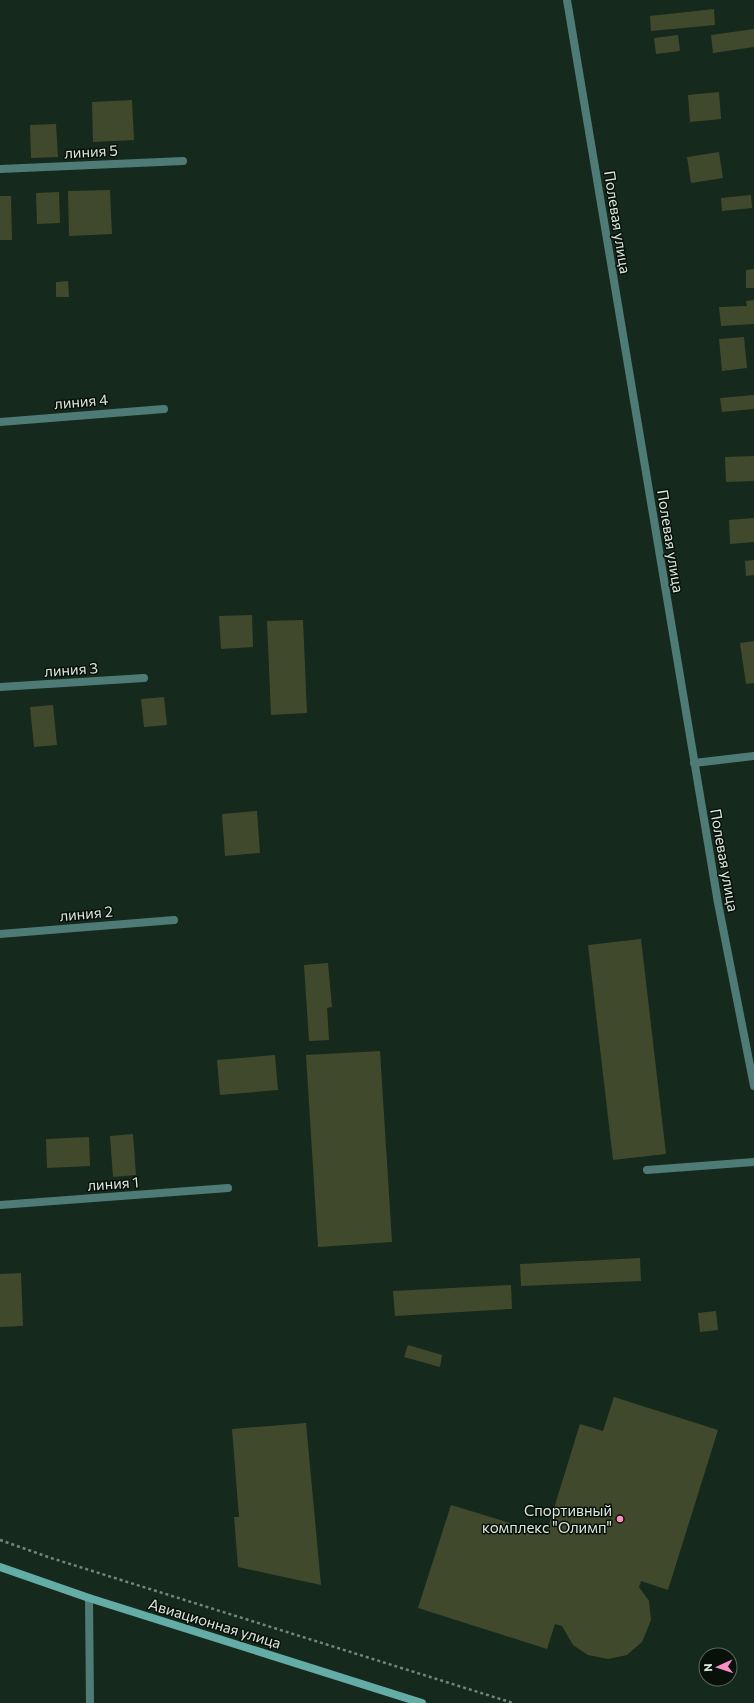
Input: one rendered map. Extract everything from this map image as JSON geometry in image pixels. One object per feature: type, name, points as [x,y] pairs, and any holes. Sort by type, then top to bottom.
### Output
[{"type":"main road","name":"Авиационная улица","points":[[0,1567],[89,1598],[422,1703]]},
{"type":"street","name":"Полевая улица","points":[[567,0],[718,903],[754,1086]]},
{"type":"street","name":"линия 5","points":[[0,169],[183,160]]},
{"type":"street","name":"линия 4","points":[[0,422],[164,409]]},
{"type":"street","name":"линия 3","points":[[0,687],[144,678]]},
{"type":"street","points":[[694,763],[754,756]]},
{"type":"street","name":"линия 2","points":[[0,934],[174,920]]},
{"type":"street","points":[[647,1170],[754,1162]]},
{"type":"street","name":"линия 1","points":[[0,1205],[228,1188]]},
{"type":"street","points":[[89,1598],[90,1703]]},
{"type":"path","points":[[0,1540],[51,1558],[513,1703]]},
{"type":"building","points":[[714,9],[715,25],[651,31],[650,16]]},
{"type":"building","points":[[754,29],[754,47],[713,53],[711,35]]},
{"type":"building","points":[[678,35],[680,51],[656,54],[654,38]]},
{"type":"building","points":[[719,92],[721,119],[690,122],[688,95]]},
{"type":"building","points":[[132,100],[134,140],[93,142],[92,102]]},
{"type":"building","points":[[56,124],[58,157],[31,158],[30,125]]},
{"type":"building","points":[[719,152],[723,178],[691,183],[687,157]]},
{"type":"building","points":[[110,190],[112,234],[69,236],[68,191]]},
{"type":"building","points":[[59,192],[60,223],[37,224],[36,193]]},
{"type":"building","points":[[751,195],[752,208],[722,211],[721,198]]},
{"type":"building","points":[[0,196],[11,196],[12,240],[0,240]]},
{"type":"building","points":[[754,269],[754,288],[746,288],[746,270]]},
{"type":"building","points":[[68,281],[69,297],[56,297],[56,282]]},
{"type":"building","points":[[754,300],[754,324],[721,326],[719,307],[747,306],[746,301]]},
{"type":"building","points":[[744,337],[747,368],[722,371],[719,339]]},
{"type":"building","points":[[754,395],[754,409],[722,412],[720,398]]},
{"type":"building","points":[[754,456],[754,481],[726,482],[725,457]]},
{"type":"building","points":[[754,518],[754,542],[730,544],[729,520]]},
{"type":"building","points":[[754,560],[754,575],[746,576],[745,561]]},
{"type":"building","points":[[252,615],[253,647],[221,649],[219,616]]},
{"type":"building","points":[[303,620],[307,713],[271,715],[267,621]]},
{"type":"building","points":[[754,641],[754,683],[746,684],[740,643]]},
{"type":"building","points":[[164,697],[167,725],[144,727],[141,699]]},
{"type":"building","points":[[53,705],[57,745],[34,747],[30,707]]},
{"type":"building","points":[[257,811],[260,853],[225,856],[222,814]]},
{"type":"building","points":[[641,939],[666,1154],[613,1160],[588,945]]},
{"type":"building","points":[[328,963],[332,1007],[327,1008],[329,1040],[309,1041],[304,965]]},
{"type":"building","points":[[380,1051],[392,1242],[318,1247],[306,1055]]},
{"type":"building","points":[[275,1055],[278,1090],[220,1095],[217,1060]]},
{"type":"building","points":[[133,1134],[136,1175],[113,1177],[110,1136]]},
{"type":"building","points":[[89,1137],[90,1166],[47,1168],[46,1139]]},
{"type":"building","points":[[640,1258],[641,1281],[521,1286],[520,1264]]},
{"type":"building","points":[[21,1273],[23,1326],[0,1327],[0,1274]]},
{"type":"building","points":[[511,1285],[512,1309],[395,1316],[393,1291]]},
{"type":"building","points":[[716,1311],[718,1330],[700,1332],[698,1313]]},
{"type":"building","points":[[408,1345],[442,1355],[440,1367],[404,1357]]},
{"type":"building","name":"Спортивный комплекс \"Олимп\"","points":[[614,1397],[718,1430],[668,1590],[641,1581],[639,1587],[649,1601],[651,1620],[642,1642],[627,1655],[608,1659],[588,1655],[573,1645],[562,1626],[555,1624],[547,1649],[418,1608],[451,1505],[546,1534],[580,1424],[603,1431]]},
{"type":"building","points":[[306,1423],[321,1585],[238,1567],[234,1517],[239,1517],[232,1429]]},
{"type":"place","name":"Спортивный комплекс \"Олимп\"","points":[[620,1519]]}]
